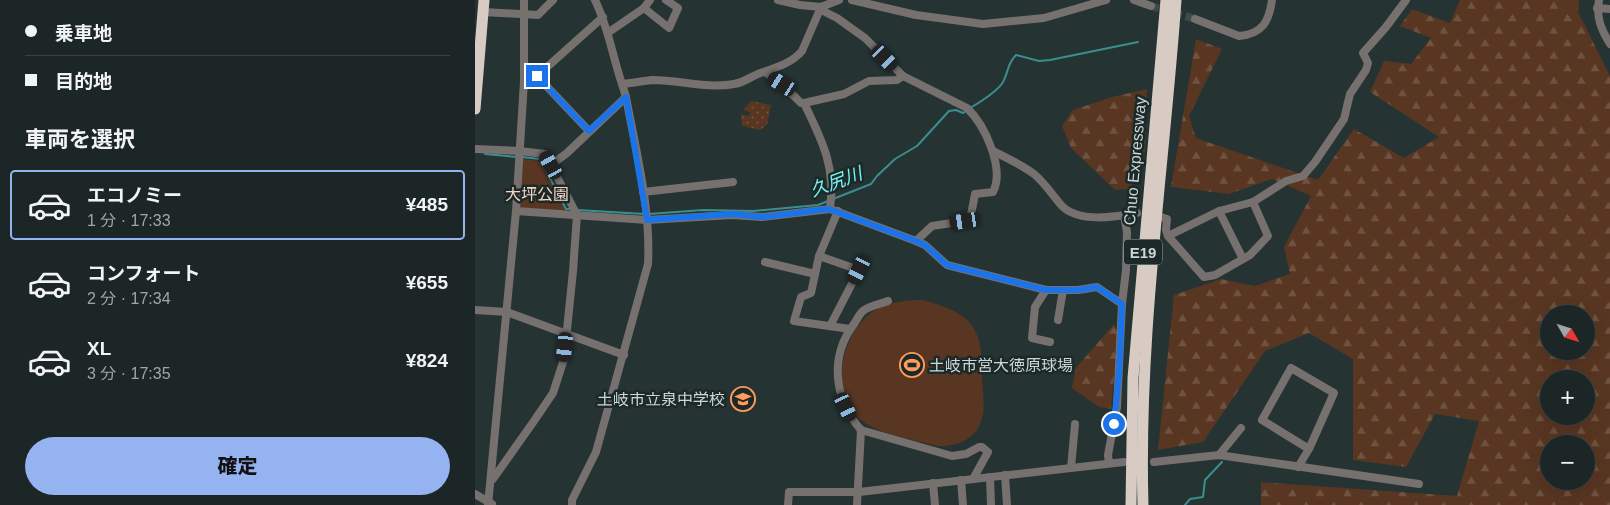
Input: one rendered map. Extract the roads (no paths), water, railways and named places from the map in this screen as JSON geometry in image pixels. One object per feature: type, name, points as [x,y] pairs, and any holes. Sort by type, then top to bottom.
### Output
[{"type":"highway","name":"Chuo Expressway","points":[[1131,505],[1133,378],[1166,0]]},
{"type":"highway","name":"Chuo Expressway","points":[[1143,505],[1142,469],[1145,369],[1177,0]]},
{"type":"highway","points":[[475,109],[484,6]]},
{"type":"street","points":[[490,504],[516,211],[524,81],[524,0]]},
{"type":"street","points":[[484,6],[538,15],[553,0]]},
{"type":"street","points":[[572,505],[596,452],[648,264],[649,245],[643,192],[626,97],[616,65],[609,32],[595,0]]},
{"type":"street","points":[[609,32],[644,8],[651,0]]},
{"type":"street","points":[[644,8],[669,28],[678,8],[666,0]]},
{"type":"street","points":[[778,0],[821,7],[839,0]]},
{"type":"street","points":[[852,0],[916,14],[983,24],[1044,18],[1106,0]]},
{"type":"street","points":[[1134,0],[1151,6]]},
{"type":"street","points":[[1195,19],[1239,36],[1245,35],[1261,28],[1270,14],[1272,0]]},
{"type":"street","points":[[1168,236],[1219,211],[1253,202],[1286,181],[1303,176],[1315,162],[1343,119],[1350,94],[1367,70],[1368,63],[1363,53],[1406,0]]},
{"type":"street","points":[[1610,9],[1598,4],[1599,23],[1610,44]]},
{"type":"street","points":[[622,84],[653,80],[719,85],[734,84],[795,58],[802,51],[821,7]]},
{"type":"street","points":[[821,7],[825,12],[837,18],[865,38],[903,76],[967,108],[975,115],[993,151],[995,174],[995,189],[993,192],[975,194],[971,215],[965,221],[932,226],[916,241]]},
{"type":"street","points":[[524,81],[537,76],[603,17]]},
{"type":"street","points":[[765,72],[782,84],[804,104],[827,153],[830,168],[830,203],[838,211],[925,245],[947,265],[1046,290],[1097,287],[1122,304]]},
{"type":"street","points":[[537,76],[589,131]]},
{"type":"street","points":[[804,104],[843,94],[869,81],[897,80],[903,76]]},
{"type":"street","points":[[551,165],[567,153],[626,97]]},
{"type":"street","points":[[475,149],[545,154],[577,215],[564,360],[553,393],[491,480]]},
{"type":"street","points":[[993,151],[1035,175],[1070,212],[1076,215],[1091,217],[1124,216],[1137,213]]},
{"type":"street","points":[[643,192],[733,182]]},
{"type":"street","points":[[1161,217],[1167,219],[1166,230],[1168,236],[1204,277],[1215,275],[1250,255],[1268,236],[1253,202]]},
{"type":"street","points":[[516,211],[647,220],[732,214],[762,217],[830,203]]},
{"type":"street","points":[[838,211],[819,256],[811,293],[801,297],[794,321],[850,329]]},
{"type":"street","points":[[1219,211],[1243,259]]},
{"type":"street","points":[[1109,463],[1108,455],[1117,407],[1126,260],[1127,232],[1124,216]]},
{"type":"street","points":[[819,256],[859,270],[830,326]]},
{"type":"street","points":[[765,262],[815,274]]},
{"type":"street","points":[[1046,290],[1035,307],[1032,338],[1050,342]]},
{"type":"street","points":[[1058,320],[1063,290]]},
{"type":"street","points":[[887,301],[863,310],[846,334],[840,350],[838,371],[840,394],[851,419],[861,430],[952,456],[965,454],[983,447],[988,452],[973,479]]},
{"type":"street","points":[[475,310],[507,312],[624,355]]},
{"type":"street","points":[[1298,467],[1309,449],[1335,393],[1291,368],[1262,420],[1309,449]]},
{"type":"street","points":[[1071,468],[1075,424]]},
{"type":"street","points":[[1219,455],[1241,428]]},
{"type":"street","points":[[857,505],[861,430]]},
{"type":"street","points":[[1154,462],[1219,455],[1419,484]]},
{"type":"street","points":[[789,505],[789,492],[859,492],[1123,462]]},
{"type":"street","points":[[1005,475],[1007,505]]},
{"type":"street","points":[[990,477],[991,505]]},
{"type":"street","points":[[961,480],[963,505]]},
{"type":"street","points":[[933,483],[935,505]]},
{"type":"street","points":[[475,494],[490,504]]},
{"type":"waterway","name":"久尻川","points":[[970,108],[1002,84],[1011,61],[1016,55],[1039,61],[1050,60],[1138,42]]},
{"type":"waterway","name":"久尻川","points":[[833,199],[871,184],[895,159],[917,146],[949,111],[956,110],[963,113],[966,111]]},
{"type":"waterway","name":"久尻川","points":[[485,154],[517,157]]},
{"type":"waterway","name":"久尻川","points":[[522,157],[540,159],[566,209],[572,209]]},
{"type":"waterway","name":"久尻川","points":[[649,214],[703,210],[753,211],[818,205],[828,201]]},
{"type":"waterway","name":"久尻川","points":[[577,210],[645,214]]},
{"type":"waterway","points":[[1185,505],[1190,499],[1203,497],[1205,480],[1222,462]]},
{"type":"tunnel","points":[[1151,6],[1195,19]]},
{"type":"place","name":"土岐市営大徳原球場","points":[[912,365]]},
{"type":"place","name":"土岐市立泉中学校","points":[[743,399]]},
{"type":"park label","name":"大坪公園","points":[[537,194]]}]
